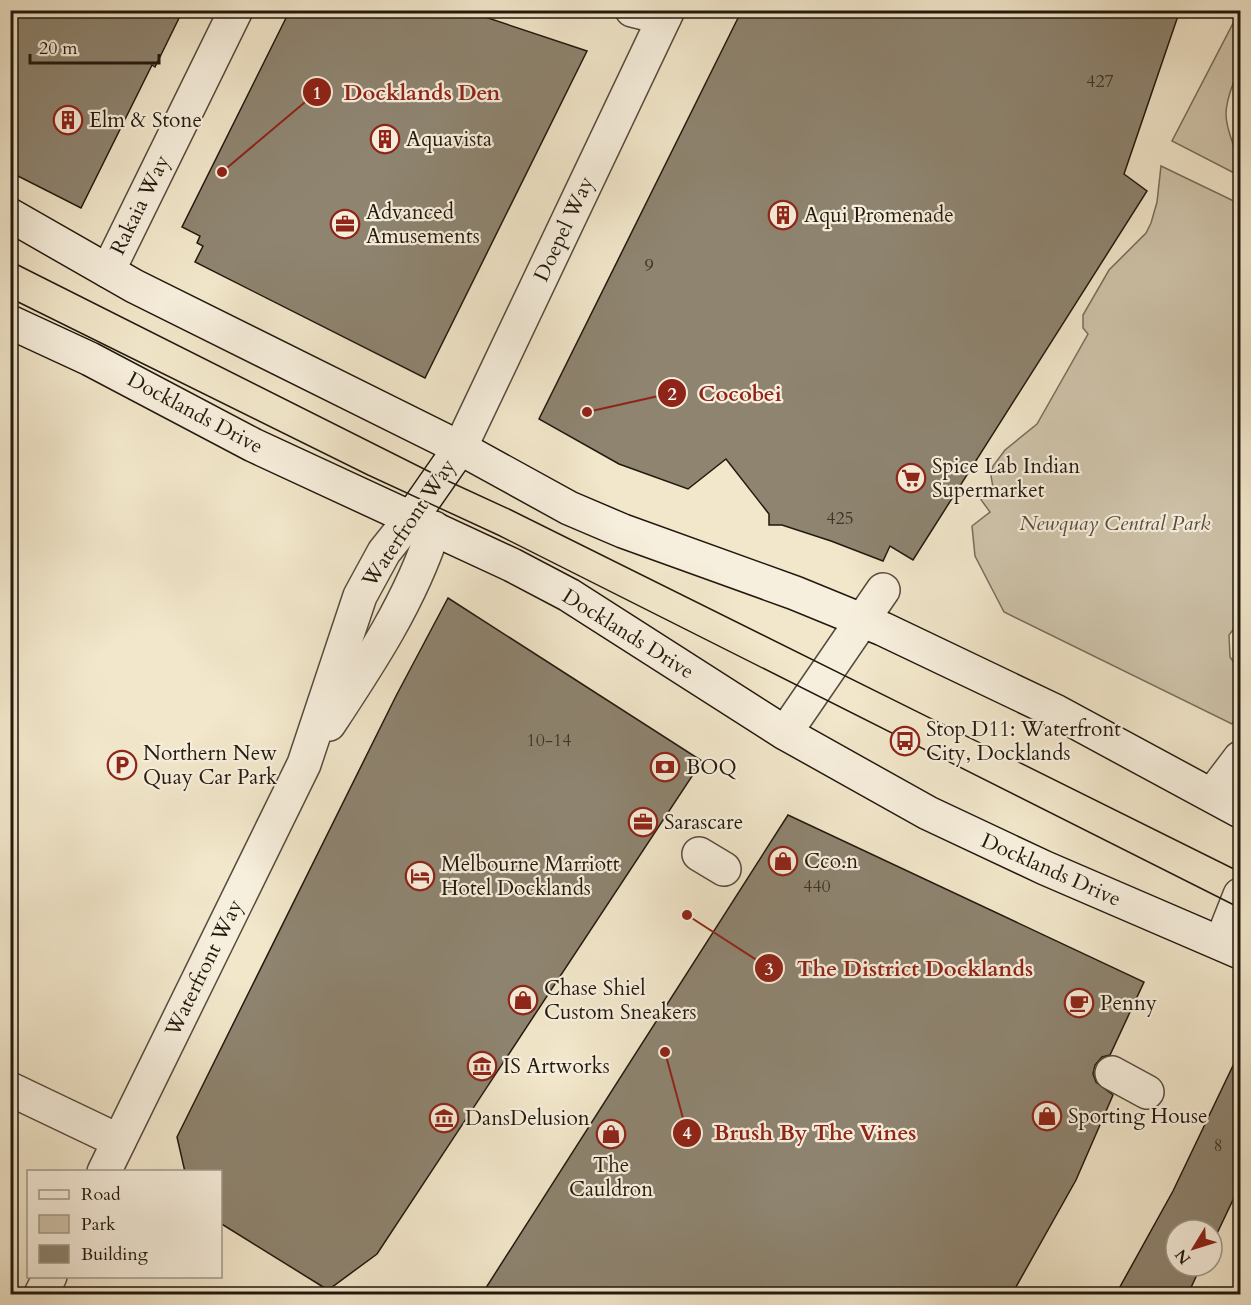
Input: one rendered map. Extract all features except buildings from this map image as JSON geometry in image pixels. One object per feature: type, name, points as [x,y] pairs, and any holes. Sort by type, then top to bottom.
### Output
[{"type":"street","name":"Rakaia Way","points":[[108,271],[236,10]]},
{"type":"street","points":[[632,10],[666,14]]},
{"type":"street","name":"Doepel Way","points":[[460,448],[666,14]]},
{"type":"street","points":[[10,215],[108,271],[460,448],[595,520],[861,620],[1057,712],[1240,811]]},
{"type":"street","name":"Docklands Drive","points":[[10,321],[90,358],[254,445],[512,565],[591,608],[784,733],[952,825],[1231,948]]},
{"type":"street","name":"Waterfront Way","points":[[105,1170],[304,764],[360,677],[411,590],[423,523],[460,448]]},
{"type":"street","points":[[784,733],[883,591]]},
{"type":"street","points":[[1212,795],[1240,759]]},
{"type":"street","points":[[1231,948],[1240,895]]},
{"type":"street","points":[[1112,1073],[1147,1092]]},
{"type":"street","points":[[10,1089],[119,1141]]},
{"type":"street","points":[[41,1294],[49,1278]]},
{"type":"green space","points":[[1240,10],[1241,55],[1226,114],[1240,176],[1172,141]]},
{"type":"green space","name":"Newquay Central Park","points":[[1161,166],[1240,204],[1240,621],[1229,635],[1230,657],[1240,671],[1240,707],[1232,724],[1004,612],[975,556],[972,526],[990,512],[979,497],[993,487],[991,476],[993,466],[1005,450],[1037,424],[1088,334],[1083,328],[1083,315],[1109,270],[1146,233],[1157,202]]},
{"type":"tram line","points":[[10,261],[448,481],[511,510],[1240,872]]},
{"type":"tram line","points":[[10,298],[368,475],[498,535],[1240,908]]},
{"type":"place","name":"Elm & Stone","points":[[68,120]]},
{"type":"place","name":"Aquavista","points":[[385,139]]},
{"type":"place","name":"Docklands Den","points":[[222,172]]},
{"type":"place","name":"Aqui Promenade","points":[[783,215]]},
{"type":"place","name":"Advanced Amusements","points":[[345,224]]},
{"type":"place","name":"Cocobei","points":[[587,412]]},
{"type":"place","name":"Spice Lab Indian Supermarket","points":[[911,478]]},
{"type":"place","name":"Stop D11: Waterfront City, Docklands","points":[[905,741]]},
{"type":"place","name":"Northern New Quay Car Park","points":[[122,765]]},
{"type":"place","name":"BOQ","points":[[665,767]]},
{"type":"place","name":"Sarascare","points":[[643,822]]},
{"type":"place","name":"Cco.n","points":[[783,861]]},
{"type":"place","name":"Melbourne Marriott Hotel Docklands","points":[[420,876]]},
{"type":"place","name":"The District Docklands","points":[[687,915]]},
{"type":"place","name":"Chase Shiel Custom Sneakers","points":[[523,1000]]},
{"type":"place","name":"Penny","points":[[1079,1003]]},
{"type":"place","name":"Brush By The Vines","points":[[665,1052]]},
{"type":"place","name":"IS Artworks","points":[[482,1066]]},
{"type":"place","name":"Sporting House","points":[[1047,1116]]},
{"type":"place","name":"DansDelusion","points":[[444,1118]]},
{"type":"place","name":"The Cauldron","points":[[611,1134]]}]
